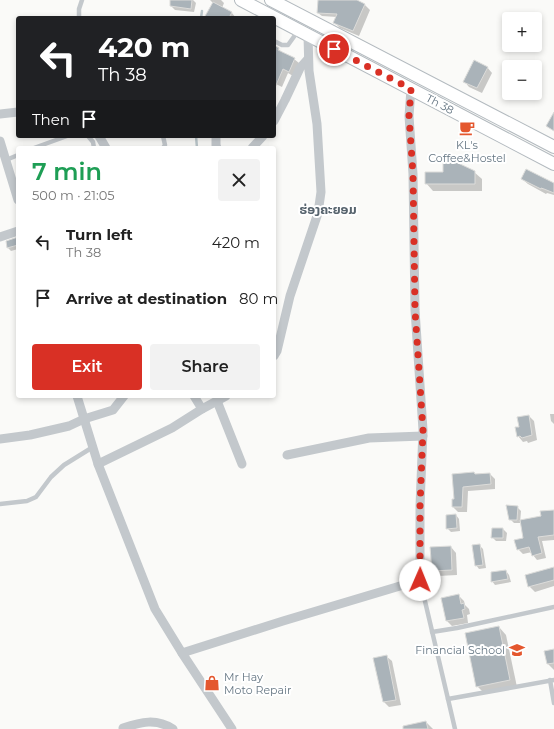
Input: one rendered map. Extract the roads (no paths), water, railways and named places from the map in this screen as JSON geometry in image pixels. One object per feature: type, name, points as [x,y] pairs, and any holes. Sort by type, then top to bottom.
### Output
[{"type":"street","name":"Th 38","points":[[241,0],[266,16]]},
{"type":"street","name":"Th 38","points":[[271,0],[554,147]]},
{"type":"street","name":"Th 38","points":[[276,21],[303,33],[554,164]]},
{"type":"street","points":[[276,353],[290,296],[318,213],[322,192],[317,124],[303,33]]},
{"type":"street","points":[[276,118],[286,100],[300,68],[308,59]]},
{"type":"street","points":[[182,653],[420,580],[420,506],[423,436],[415,310],[413,174],[409,116],[411,89]]},
{"type":"street","points":[[0,114],[16,112]]},
{"type":"street","points":[[254,146],[261,138]]},
{"type":"street","points":[[0,141],[16,193]]},
{"type":"street","points":[[0,237],[16,232]]},
{"type":"street","points":[[78,398],[98,464],[155,609],[232,729]]},
{"type":"street","points":[[0,439],[30,435],[69,426],[84,419],[113,410],[122,398]]},
{"type":"street","points":[[195,398],[202,409]]},
{"type":"street","points":[[98,464],[172,428],[221,398]]},
{"type":"street","points":[[223,398],[242,464]]},
{"type":"street","points":[[287,455],[369,438],[423,436]]},
{"type":"street","points":[[123,728],[139,722],[153,721],[173,729]]},
{"type":"lane","points":[[79,16],[79,9],[82,0]]},
{"type":"lane","points":[[276,42],[282,45],[288,45],[303,33]]},
{"type":"lane","points":[[40,146],[62,138]]},
{"type":"lane","points":[[6,160],[16,156]]},
{"type":"lane","points":[[0,504],[27,501],[36,497],[59,469],[92,447]]},
{"type":"lane","points":[[420,580],[455,729]]},
{"type":"lane","points":[[432,632],[554,607]]},
{"type":"lane","points":[[448,699],[552,680],[554,703]]},
{"type":"waterway","points":[[201,16],[202,11]]},
{"type":"waterway","points":[[196,138],[197,146]]},
{"type":"place","name":"KL's Coffee&Hostel","points":[[467,128]]},
{"type":"place","name":"Financial School","points":[[517,650]]},
{"type":"place","name":"Mr Hay Moto Repair","points":[[212,683]]},
{"type":"district","name":"ຮ່ອງຄະຍອມ","points":[[328,209]]}]
